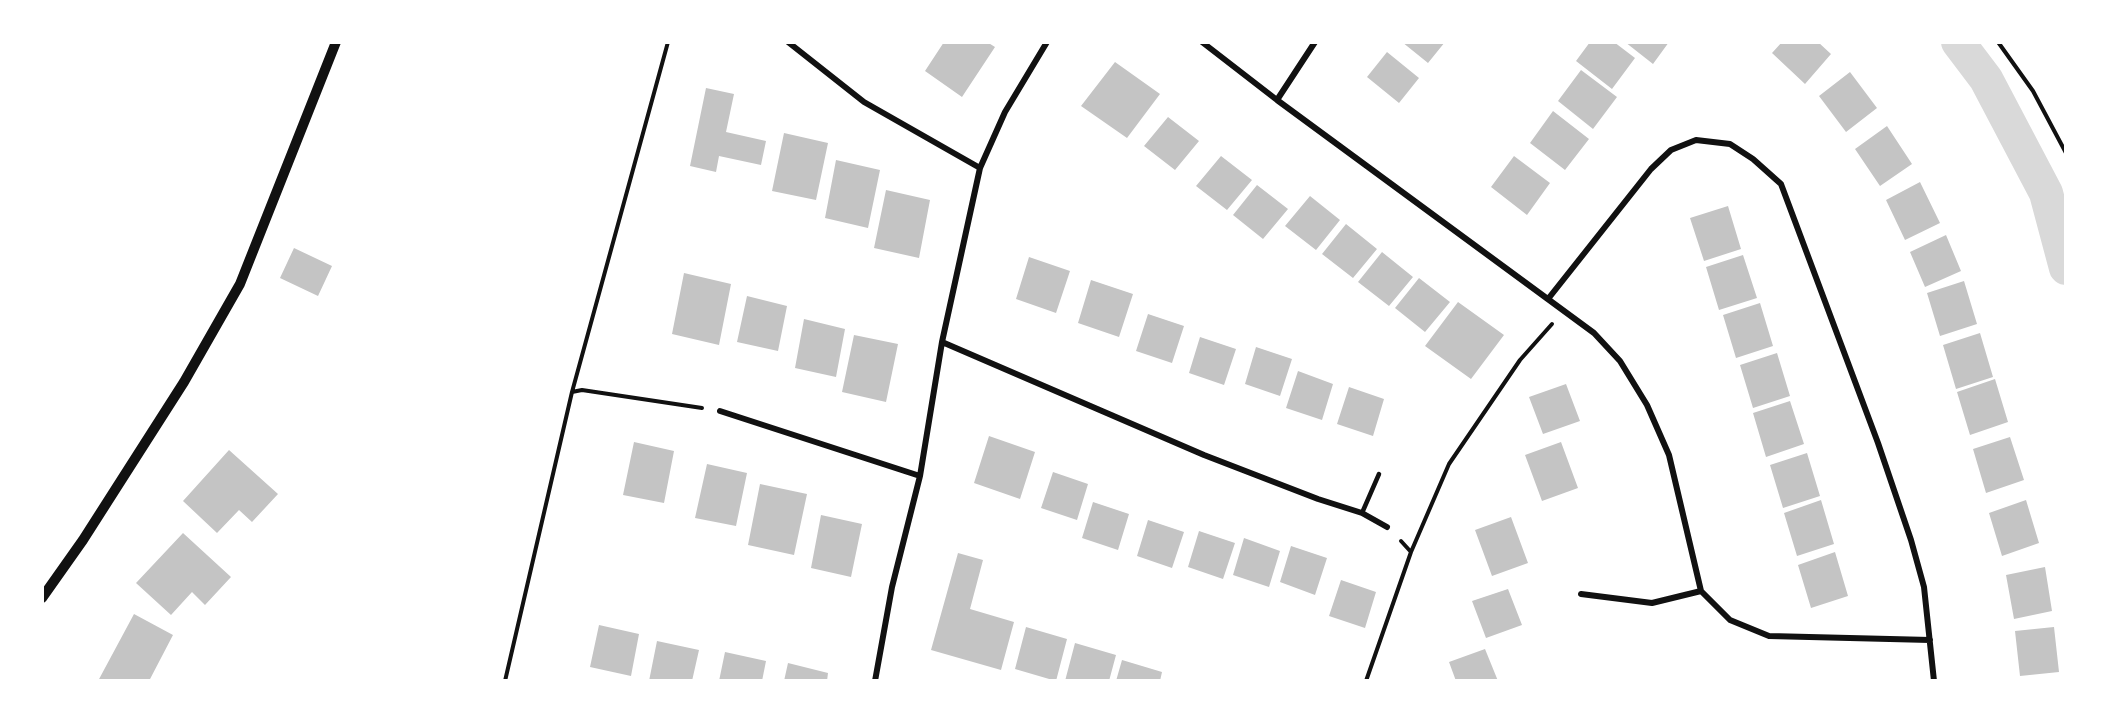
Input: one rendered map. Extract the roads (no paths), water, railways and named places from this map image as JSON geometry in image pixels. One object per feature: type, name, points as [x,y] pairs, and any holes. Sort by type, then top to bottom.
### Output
[{"type":"street","points":[[42,598],[83,540],[184,382],[240,284],[336,42]]},
{"type":"street","points":[[788,42],[864,102],[980,168]]},
{"type":"street","points":[[875,681],[892,587],[920,476],[942,342],[980,168],[1005,112],[1047,42]]},
{"type":"street","points":[[1202,42],[1277,100],[1564,310],[1594,333],[1620,361],[1647,405],[1669,455],[1701,591],[1730,620],[1769,636],[1930,640]]},
{"type":"street","points":[[1277,100],[1315,42]]},
{"type":"street","points":[[1548,299],[1651,169],[1671,150],[1696,140],[1730,144],[1754,159],[1781,184],[1878,443],[1911,540],[1924,587],[1934,681]]},
{"type":"street","points":[[942,342],[1204,455],[1318,499],[1362,513],[1387,527]]},
{"type":"street","points":[[720,411],[920,476]]},
{"type":"street","points":[[1581,594],[1652,603],[1701,591]]},
{"type":"lane","points":[[1362,513],[1379,474]]},
{"type":"waterway","points":[[1958,42],[1986,79],[2046,193],[2066,268]]}]
